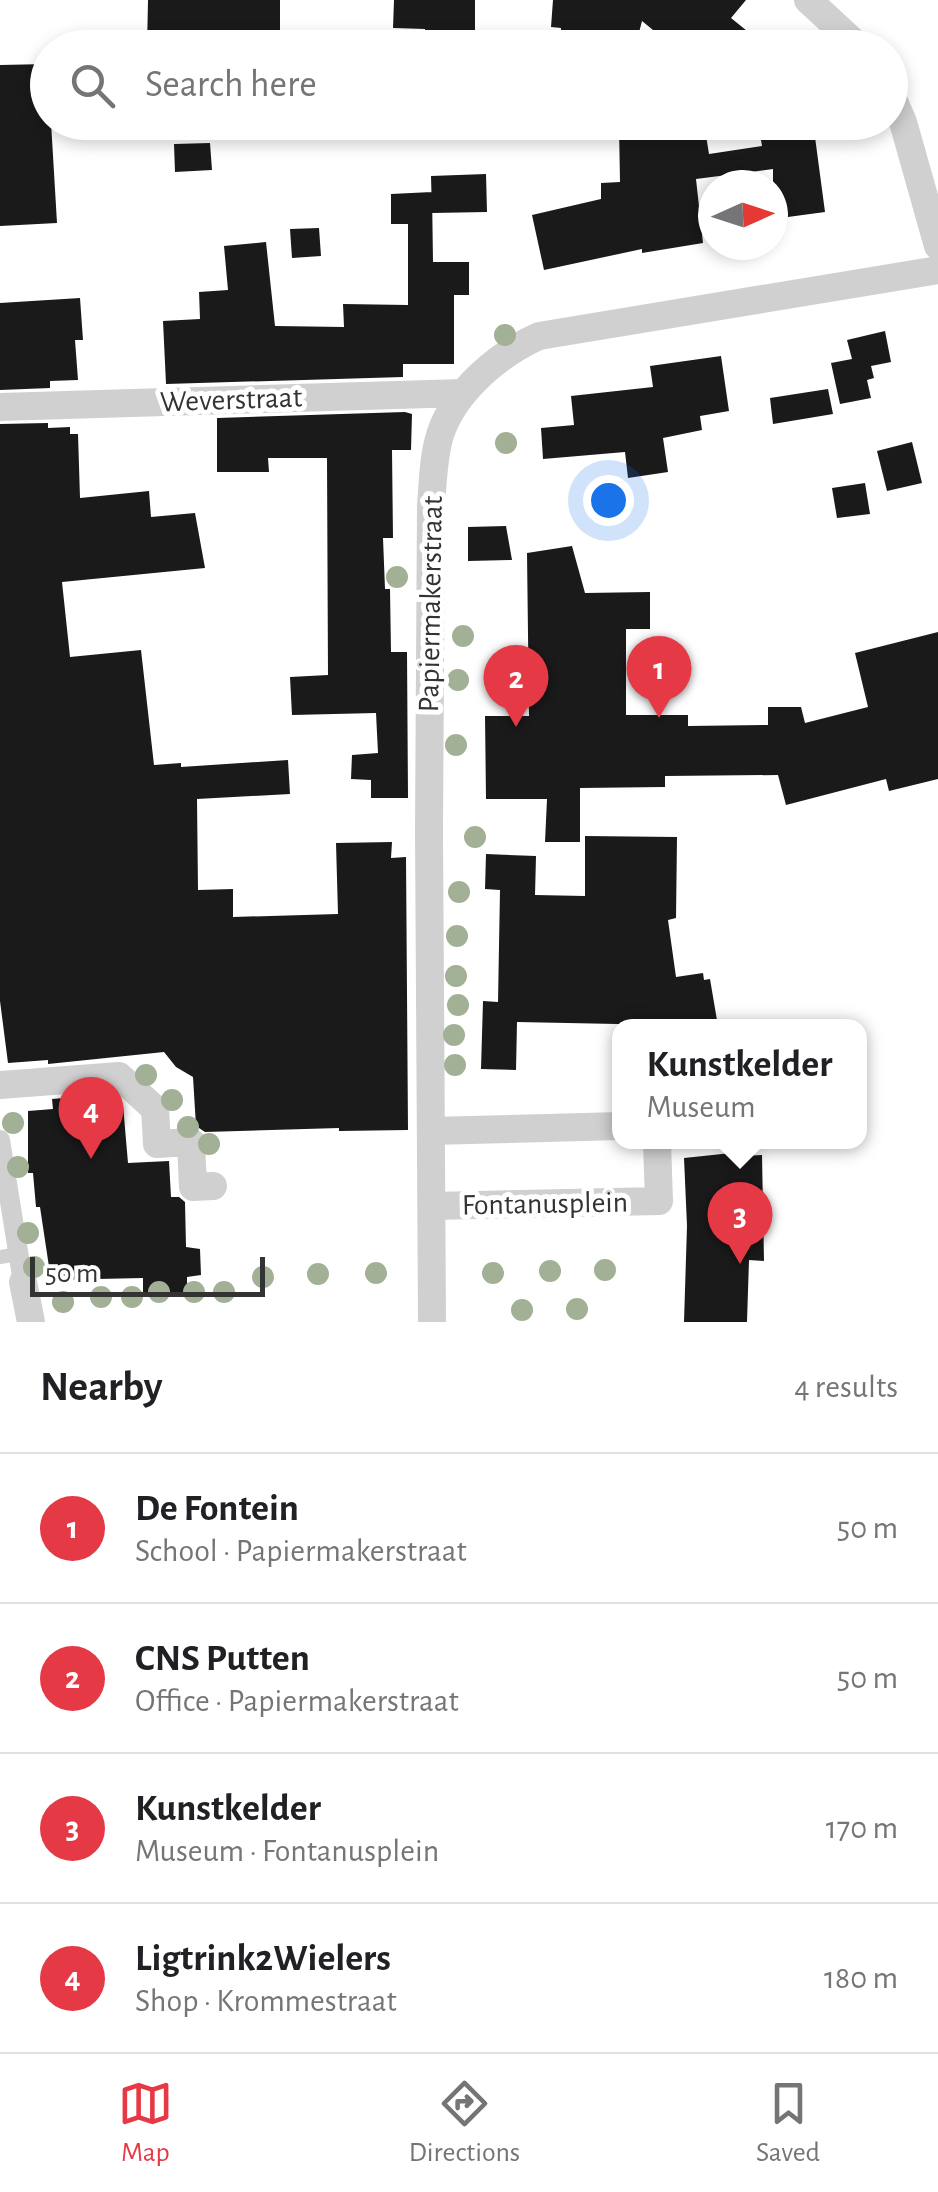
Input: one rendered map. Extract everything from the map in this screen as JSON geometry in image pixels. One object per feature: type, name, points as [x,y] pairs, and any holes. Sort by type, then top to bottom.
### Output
[{"type":"street","points":[[808,0],[840,30]]},
{"type":"street","points":[[908,140],[938,246]]},
{"type":"street","name":"Papiermakerstraat","points":[[432,1322],[431,506],[441,431],[462,393],[517,346],[540,336],[938,270]]},
{"type":"street","name":"Weverstraat","points":[[0,407],[462,393]]},
{"type":"street","points":[[0,1085],[119,1076],[155,1108],[157,1144],[191,1142],[194,1187],[213,1186]]},
{"type":"street","points":[[432,1131],[612,1126]]},
{"type":"street","points":[[0,1140],[13,1264],[31,1322]]},
{"type":"street","name":"Fontanusplein","points":[[432,1206],[659,1201],[657,1149]]},
{"type":"building","points":[[148,0],[280,0],[280,30],[147,30]]},
{"type":"building","points":[[394,0],[475,0],[475,30],[393,28]]},
{"type":"building","points":[[553,0],[746,0],[731,18],[746,30],[653,30],[642,21],[640,30],[551,27]]},
{"type":"building","points":[[30,64],[30,140],[52,140],[57,223],[0,226],[0,65]]},
{"type":"building","points":[[619,140],[707,140],[709,154],[762,146],[761,140],[815,140],[825,212],[788,217],[788,170],[698,170],[698,244],[642,253],[642,249],[544,270],[532,215],[601,199],[601,183],[620,182]]},
{"type":"building","points":[[210,143],[212,170],[175,172],[174,144]]},
{"type":"building","points":[[486,174],[487,212],[432,213],[431,176]]},
{"type":"building","points":[[432,192],[433,262],[469,262],[469,295],[454,295],[454,364],[403,364],[403,377],[166,384],[163,321],[200,319],[199,292],[228,290],[224,246],[266,242],[275,326],[344,327],[343,304],[408,305],[408,224],[391,224],[391,194]]},
{"type":"building","points":[[319,228],[321,256],[292,258],[290,229]]},
{"type":"building","points":[[80,298],[83,340],[75,340],[78,380],[50,381],[50,388],[0,390],[0,303]]},
{"type":"building","points":[[885,331],[891,362],[871,366],[874,378],[867,380],[871,398],[840,404],[831,363],[852,359],[847,340]]},
{"type":"building","points":[[721,356],[729,411],[700,416],[702,430],[663,438],[668,472],[628,478],[625,452],[543,459],[541,428],[574,425],[571,396],[653,387],[650,366]]},
{"type":"building","points":[[828,389],[833,414],[773,424],[770,398]]},
{"type":"building","points":[[412,414],[411,450],[392,450],[393,538],[383,538],[385,589],[390,589],[391,652],[407,652],[408,798],[371,798],[371,780],[351,779],[352,755],[378,753],[376,713],[292,715],[290,677],[328,675],[327,458],[268,458],[269,472],[217,472],[217,418]]},
{"type":"building","points":[[48,423],[48,428],[70,427],[70,434],[78,434],[80,498],[149,491],[151,517],[195,513],[205,568],[62,582],[70,657],[141,650],[154,765],[181,763],[181,767],[288,760],[290,794],[197,799],[198,890],[233,889],[233,917],[338,914],[336,843],[392,842],[391,858],[406,857],[408,1130],[205,1132],[196,1126],[193,1077],[176,1067],[164,1052],[48,1064],[48,1060],[8,1063],[0,1001],[0,424]]},
{"type":"building","points":[[912,442],[922,483],[887,491],[877,451]]},
{"type":"building","points":[[865,483],[870,514],[837,518],[832,488]]},
{"type":"building","points":[[506,526],[512,560],[468,561],[468,527]]},
{"type":"building","points":[[572,546],[585,593],[650,592],[650,629],[626,629],[626,715],[688,715],[688,726],[768,725],[768,707],[801,707],[805,723],[868,707],[855,653],[938,632],[938,779],[889,791],[886,779],[786,805],[778,775],[665,776],[665,787],[580,788],[580,842],[545,842],[547,799],[486,799],[485,716],[529,716],[527,553]]},
{"type":"building","points":[[585,836],[677,837],[676,918],[668,920],[676,977],[703,973],[704,980],[710,979],[717,1019],[612,1019],[612,1024],[517,1022],[516,1070],[481,1069],[483,1001],[498,1002],[500,890],[485,889],[486,854],[536,856],[535,895],[585,896]]},
{"type":"building","points":[[112,1094],[113,1105],[123,1105],[128,1163],[169,1161],[171,1197],[185,1202],[186,1247],[200,1249],[201,1275],[187,1277],[187,1292],[143,1294],[143,1278],[51,1280],[33,1173],[28,1173],[28,1111],[53,1109],[52,1099]]},
{"type":"building","points":[[741,1152],[741,1156],[762,1155],[764,1261],[749,1260],[747,1322],[684,1322],[684,1158]]},
{"type":"place","name":"De Fontein","points":[[659,718]]},
{"type":"place","name":"CNS Putten","points":[[516,727]]},
{"type":"place","name":"Ligtrink2Wielers","points":[[91,1159]]},
{"type":"place","name":"Kunstkelder","points":[[740,1264]]}]
